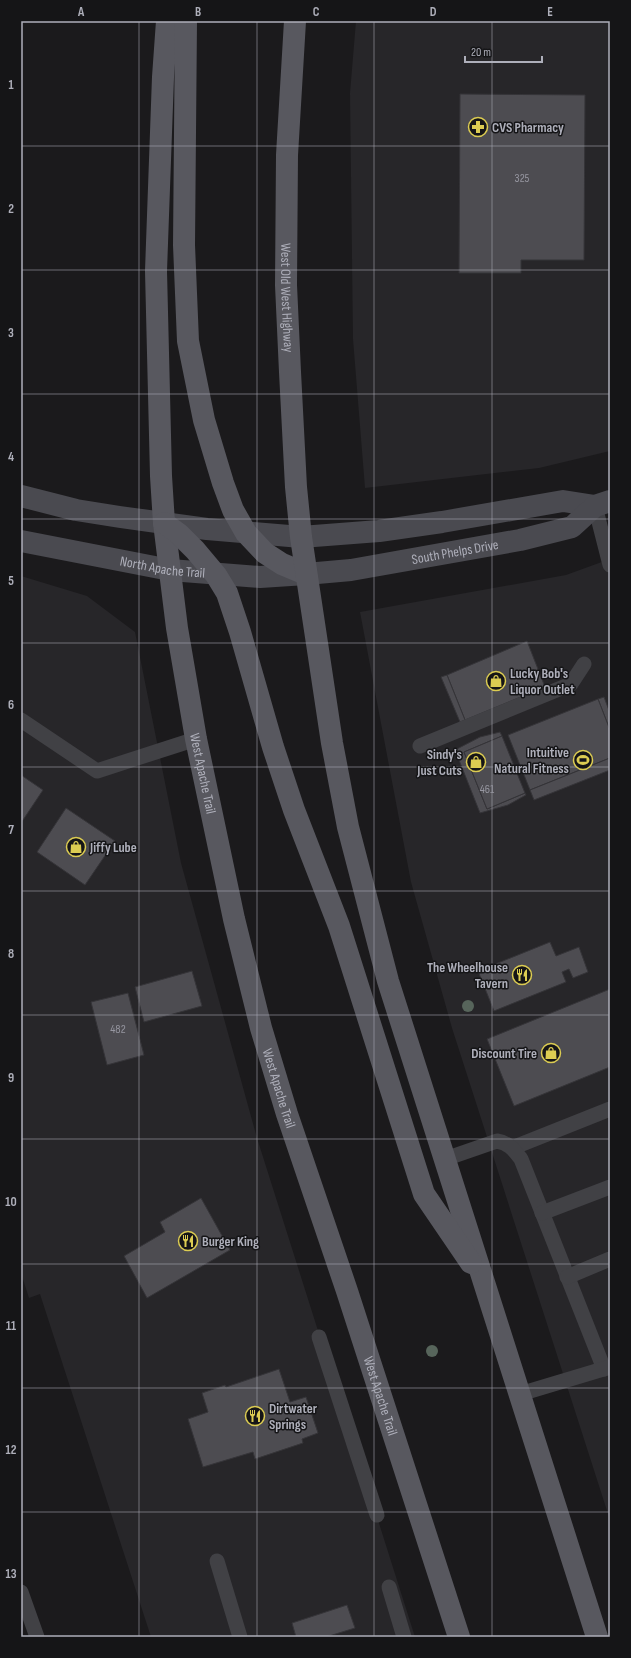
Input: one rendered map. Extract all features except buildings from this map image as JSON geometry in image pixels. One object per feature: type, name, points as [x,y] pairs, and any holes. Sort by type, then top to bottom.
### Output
[{"type":"main road","points":[[167,21],[163,78],[156,271],[161,476],[164,523],[184,539],[216,575],[227,593],[240,632],[273,747],[294,810],[338,926],[424,1194],[485,1283]]},
{"type":"main road","points":[[186,21],[184,245],[188,341],[204,420],[220,475],[234,510],[246,533],[265,553],[282,564],[306,574],[331,736],[348,827],[388,980],[597,1637]]},
{"type":"main road","name":"West Old West Highway","points":[[295,21],[287,155],[286,285],[296,487],[306,574]]},
{"type":"main road","name":"West Apache Trail","points":[[164,523],[178,628],[196,739],[234,918],[261,1028],[287,1114],[347,1291],[459,1637]]},
{"type":"street","points":[[21,496],[76,510],[164,523],[246,533],[301,537],[426,524],[563,501],[602,503]]},
{"type":"street","name":"South Phelps Drive","points":[[306,574],[350,570],[520,540],[572,527],[602,503]]},
{"type":"street","name":"North Apache Trail","points":[[21,541],[170,570],[216,575],[260,577],[306,574]]},
{"type":"lane","points":[[602,503],[610,565]]},
{"type":"lane","points":[[420,746],[571,684],[584,664]]},
{"type":"lane","points":[[21,720],[97,771],[196,739]]},
{"type":"lane","points":[[512,1148],[610,1109]]},
{"type":"lane","points":[[445,1159],[497,1141],[505,1142],[521,1159],[567,1277],[607,1368],[520,1394]]},
{"type":"lane","points":[[542,1213],[610,1187]]},
{"type":"lane","points":[[567,1277],[610,1259]]},
{"type":"lane","points":[[318,1337],[377,1515]]},
{"type":"lane","points":[[217,1561],[240,1637]]},
{"type":"lane","points":[[389,1587],[404,1637]]},
{"type":"lane","points":[[21,1592],[37,1637]]},
{"type":"shaded area","points":[[356,21],[610,21],[610,451],[539,468],[365,488],[353,339],[350,93]]},
{"type":"shaded area","points":[[610,559],[610,1520],[452,1028],[411,882],[360,612],[566,575]]},
{"type":"shaded area","points":[[21,576],[87,596],[135,632],[181,863],[257,1138],[415,1637],[151,1637],[40,1294],[29,1298],[21,1273]]},
{"type":"place","name":"CVS Pharmacy","points":[[478,127]]},
{"type":"place","name":"Lucky Bob's Liquor Outlet","points":[[496,681]]},
{"type":"place","name":"Intuitive Natural Fitness","points":[[583,760]]},
{"type":"place","name":"Sindy's Just Cuts","points":[[476,762]]},
{"type":"place","name":"Jiffy Lube","points":[[76,847]]},
{"type":"place","name":"The Wheelhouse Tavern","points":[[522,975]]},
{"type":"place","name":"Discount Tire","points":[[551,1053]]},
{"type":"place","name":"Burger King","points":[[188,1241]]},
{"type":"place","name":"Dirtwater Springs","points":[[255,1416]]}]
